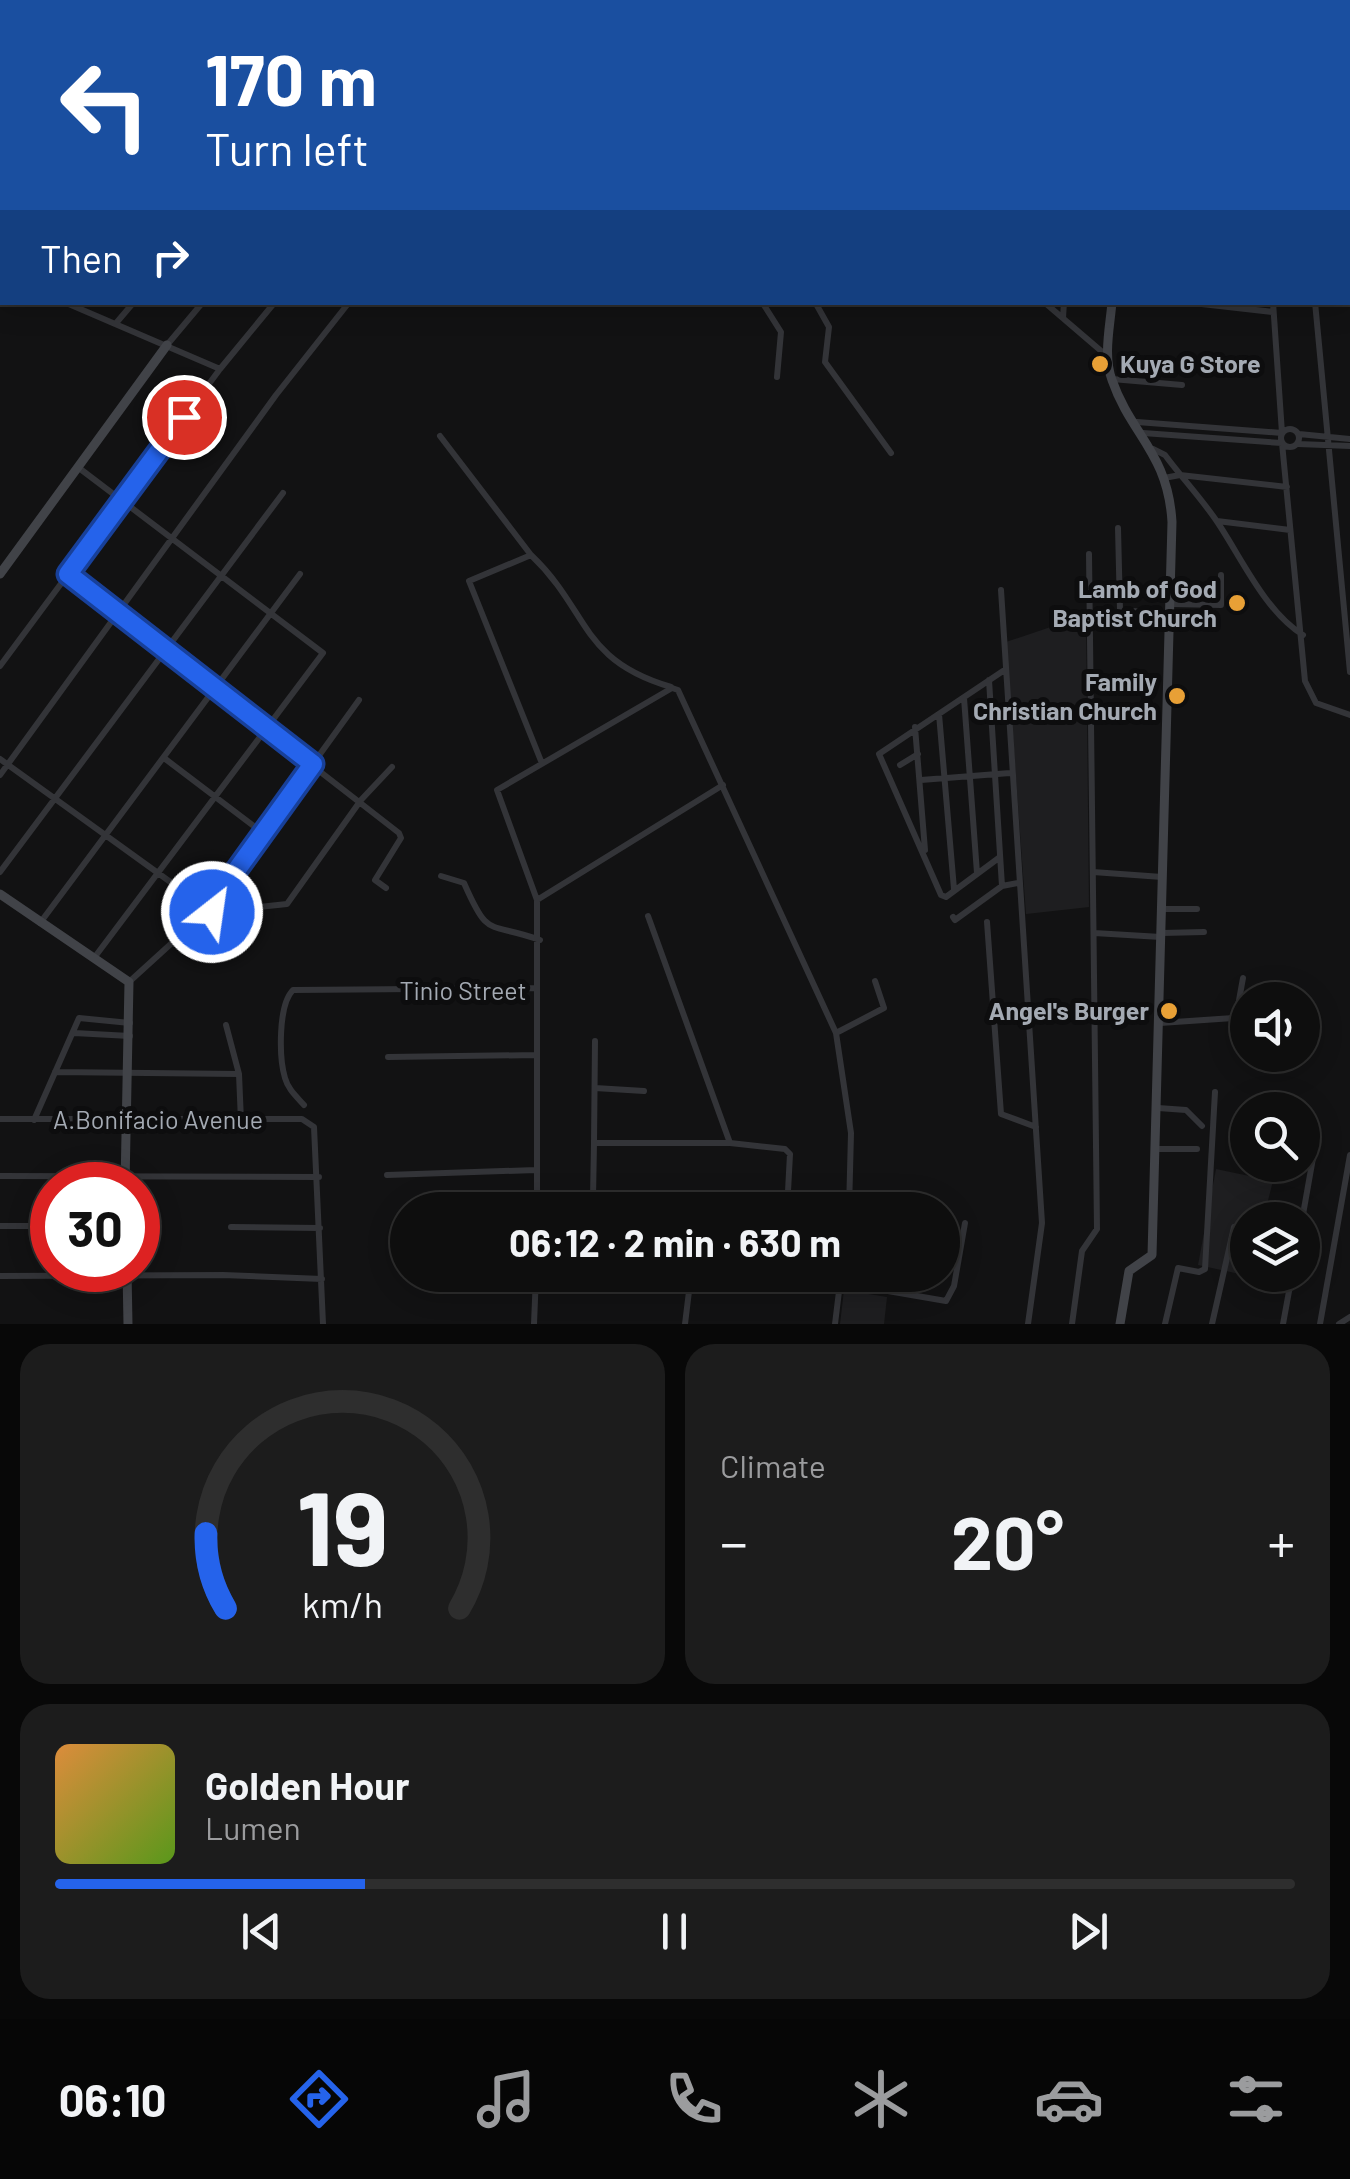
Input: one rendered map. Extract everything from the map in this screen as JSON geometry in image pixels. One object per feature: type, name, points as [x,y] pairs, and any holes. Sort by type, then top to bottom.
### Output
[{"type":"street","points":[[71,305],[118,322],[220,369]]},
{"type":"street","points":[[118,322],[132,305]]},
{"type":"street","points":[[0,574],[200,305]]},
{"type":"street","points":[[0,666],[220,369],[273,305]]},
{"type":"street","points":[[0,775],[347,305]]},
{"type":"street","points":[[764,305],[781,332],[777,377]]},
{"type":"street","points":[[816,305],[829,327],[825,362],[891,453]]},
{"type":"street","points":[[1048,305],[1108,356]]},
{"type":"street","points":[[1063,318],[1064,305]]},
{"type":"street","points":[[1112,305],[1108,356],[1112,379],[1153,448],[1164,478],[1172,522],[1152,1255],[1129,1271],[1120,1324]]},
{"type":"street","points":[[1211,305],[1274,312]]},
{"type":"street","points":[[1273,305],[1290,530],[1309,692],[1329,711],[1350,715]]},
{"type":"street","points":[[1315,305],[1350,672]]},
{"type":"street","points":[[1112,379],[1182,385]]},
{"type":"street","points":[[1136,422],[1282,438],[1290,448],[1328,441]]},
{"type":"street","points":[[1282,438],[1289,428],[1299,434],[1350,443]]},
{"type":"street","points":[[1143,433],[1282,438]]},
{"type":"street","points":[[1298,444],[1299,434]]},
{"type":"street","points":[[440,436],[610,660],[682,695],[836,1033],[851,1133],[849,1192]]},
{"type":"street","points":[[1153,448],[1165,455],[1216,520],[1250,576],[1292,628],[1304,636]]},
{"type":"street","points":[[78,468],[323,653],[92,960]]},
{"type":"street","points":[[1164,478],[1180,475],[1287,487]]},
{"type":"street","points":[[0,872],[283,492]]},
{"type":"street","points":[[1216,520],[1290,530]]},
{"type":"street","points":[[1118,528],[1120,610],[1221,605],[1221,575]]},
{"type":"street","points":[[1072,1324],[1082,1252],[1097,1229],[1088,554]]},
{"type":"street","points":[[531,555],[468,582],[542,762]]},
{"type":"street","points":[[68,574],[361,800],[400,836],[375,880],[386,888]]},
{"type":"street","points":[[40,924],[300,574]]},
{"type":"street","points":[[1001,590],[1003,670],[1042,1223],[1028,1324]]},
{"type":"street","points":[[1000,857],[941,896],[879,754],[1003,670]]},
{"type":"street","points":[[989,680],[1002,886]]},
{"type":"street","points":[[537,988],[538,900],[496,799],[501,784],[672,688]]},
{"type":"street","points":[[964,697],[977,873]]},
{"type":"street","points":[[126,1162],[131,1036],[129,982],[207,911],[359,700]]},
{"type":"street","points":[[939,714],[954,890]]},
{"type":"street","points":[[914,727],[925,857]]},
{"type":"street","points":[[900,765],[918,754]]},
{"type":"street","points":[[0,758],[207,911],[287,904],[361,800],[392,767]]},
{"type":"street","points":[[164,758],[263,833]]},
{"type":"street","points":[[921,780],[1010,773]]},
{"type":"street","points":[[538,900],[723,785]]},
{"type":"street","points":[[1093,872],[1164,878]]},
{"type":"street","points":[[441,876],[464,883],[482,922],[492,930],[540,940]]},
{"type":"street","points":[[952,917],[959,918],[1002,886],[1018,883]]},
{"type":"street","points":[[0,894],[129,982]]},
{"type":"street","points":[[1162,909],[1196,909]]},
{"type":"street","points":[[648,916],[730,1143]]},
{"type":"street","points":[[987,922],[1000,1108],[1004,1117],[1036,1123]]},
{"type":"street","points":[[1094,933],[1204,932]]},
{"type":"street","points":[[1243,982],[1244,978]]},
{"type":"street","points":[[836,1033],[884,1008],[875,981]]},
{"type":"street","name":"Tinio Street","points":[[304,1104],[290,1090],[282,1067],[286,999],[293,990],[537,988],[537,1192]]},
{"type":"street","points":[[34,1120],[82,1016],[130,1024]]},
{"type":"street","points":[[1160,1023],[1230,1017]]},
{"type":"street","points":[[226,1025],[239,1074],[241,1121]]},
{"type":"street","points":[[74,1033],[131,1036]]},
{"type":"street","points":[[592,1192],[594,1041]]},
{"type":"street","points":[[388,1057],[536,1055]]},
{"type":"street","points":[[55,1072],[239,1074]]},
{"type":"street","points":[[594,1088],[644,1091]]},
{"type":"street","points":[[1165,1324],[1178,1268],[1199,1272],[1205,1269],[1215,1092]]},
{"type":"street","points":[[1158,1108],[1186,1110],[1202,1126]]},
{"type":"street","name":"A.Bonifacio Avenue","points":[[0,1119],[302,1119],[314,1127],[319,1176]]},
{"type":"street","points":[[594,1143],[730,1143],[784,1149],[790,1154],[788,1192]]},
{"type":"street","points":[[1156,1149],[1197,1149]]},
{"type":"street","points":[[1320,1324],[1350,1155]]},
{"type":"street","points":[[388,1175],[536,1170]]},
{"type":"street","points":[[0,1176],[30,1177]]},
{"type":"street","points":[[160,1180],[319,1176],[323,1324]]},
{"type":"street","points":[[960,1252],[965,1223]]},
{"type":"street","points":[[0,1226],[30,1226]]},
{"type":"street","points":[[231,1227],[320,1228]]},
{"type":"street","points":[[1212,1324],[1230,1245]]},
{"type":"street","points":[[160,1274],[322,1279]]},
{"type":"street","points":[[0,1276],[30,1275]]},
{"type":"street","points":[[127,1292],[128,1324]]},
{"type":"street","points":[[534,1324],[535,1292]]},
{"type":"street","points":[[685,1324],[689,1292]]},
{"type":"street","points":[[835,1324],[839,1292]]},
{"type":"street","points":[[901,1292],[946,1301],[951,1292]]},
{"type":"street","points":[[1283,1324],[1289,1292]]},
{"type":"street","points":[[1338,1324],[1350,1317]]},
{"type":"shaded area","points":[[1086,615],[1089,907],[1026,914],[1006,642]]},
{"type":"shaded area","points":[[1216,1169],[1230,1172],[1230,1182],[1273,1182],[1268,1202],[1230,1202],[1230,1272],[1198,1265]]},
{"type":"shaded area","points":[[844,1292],[887,1297],[884,1324],[840,1324]]},
{"type":"place","name":"Kuya G Store","points":[[1100,364]]},
{"type":"place","name":"Lamb of God Baptist Church","points":[[1237,603]]},
{"type":"place","name":"Family Christian Church","points":[[1177,696]]},
{"type":"place","name":"Angel's Burger","points":[[1169,1011]]},
{"type":"route","points":[[184,417],[68,574],[313,764],[207,911],[212,912]]}]
